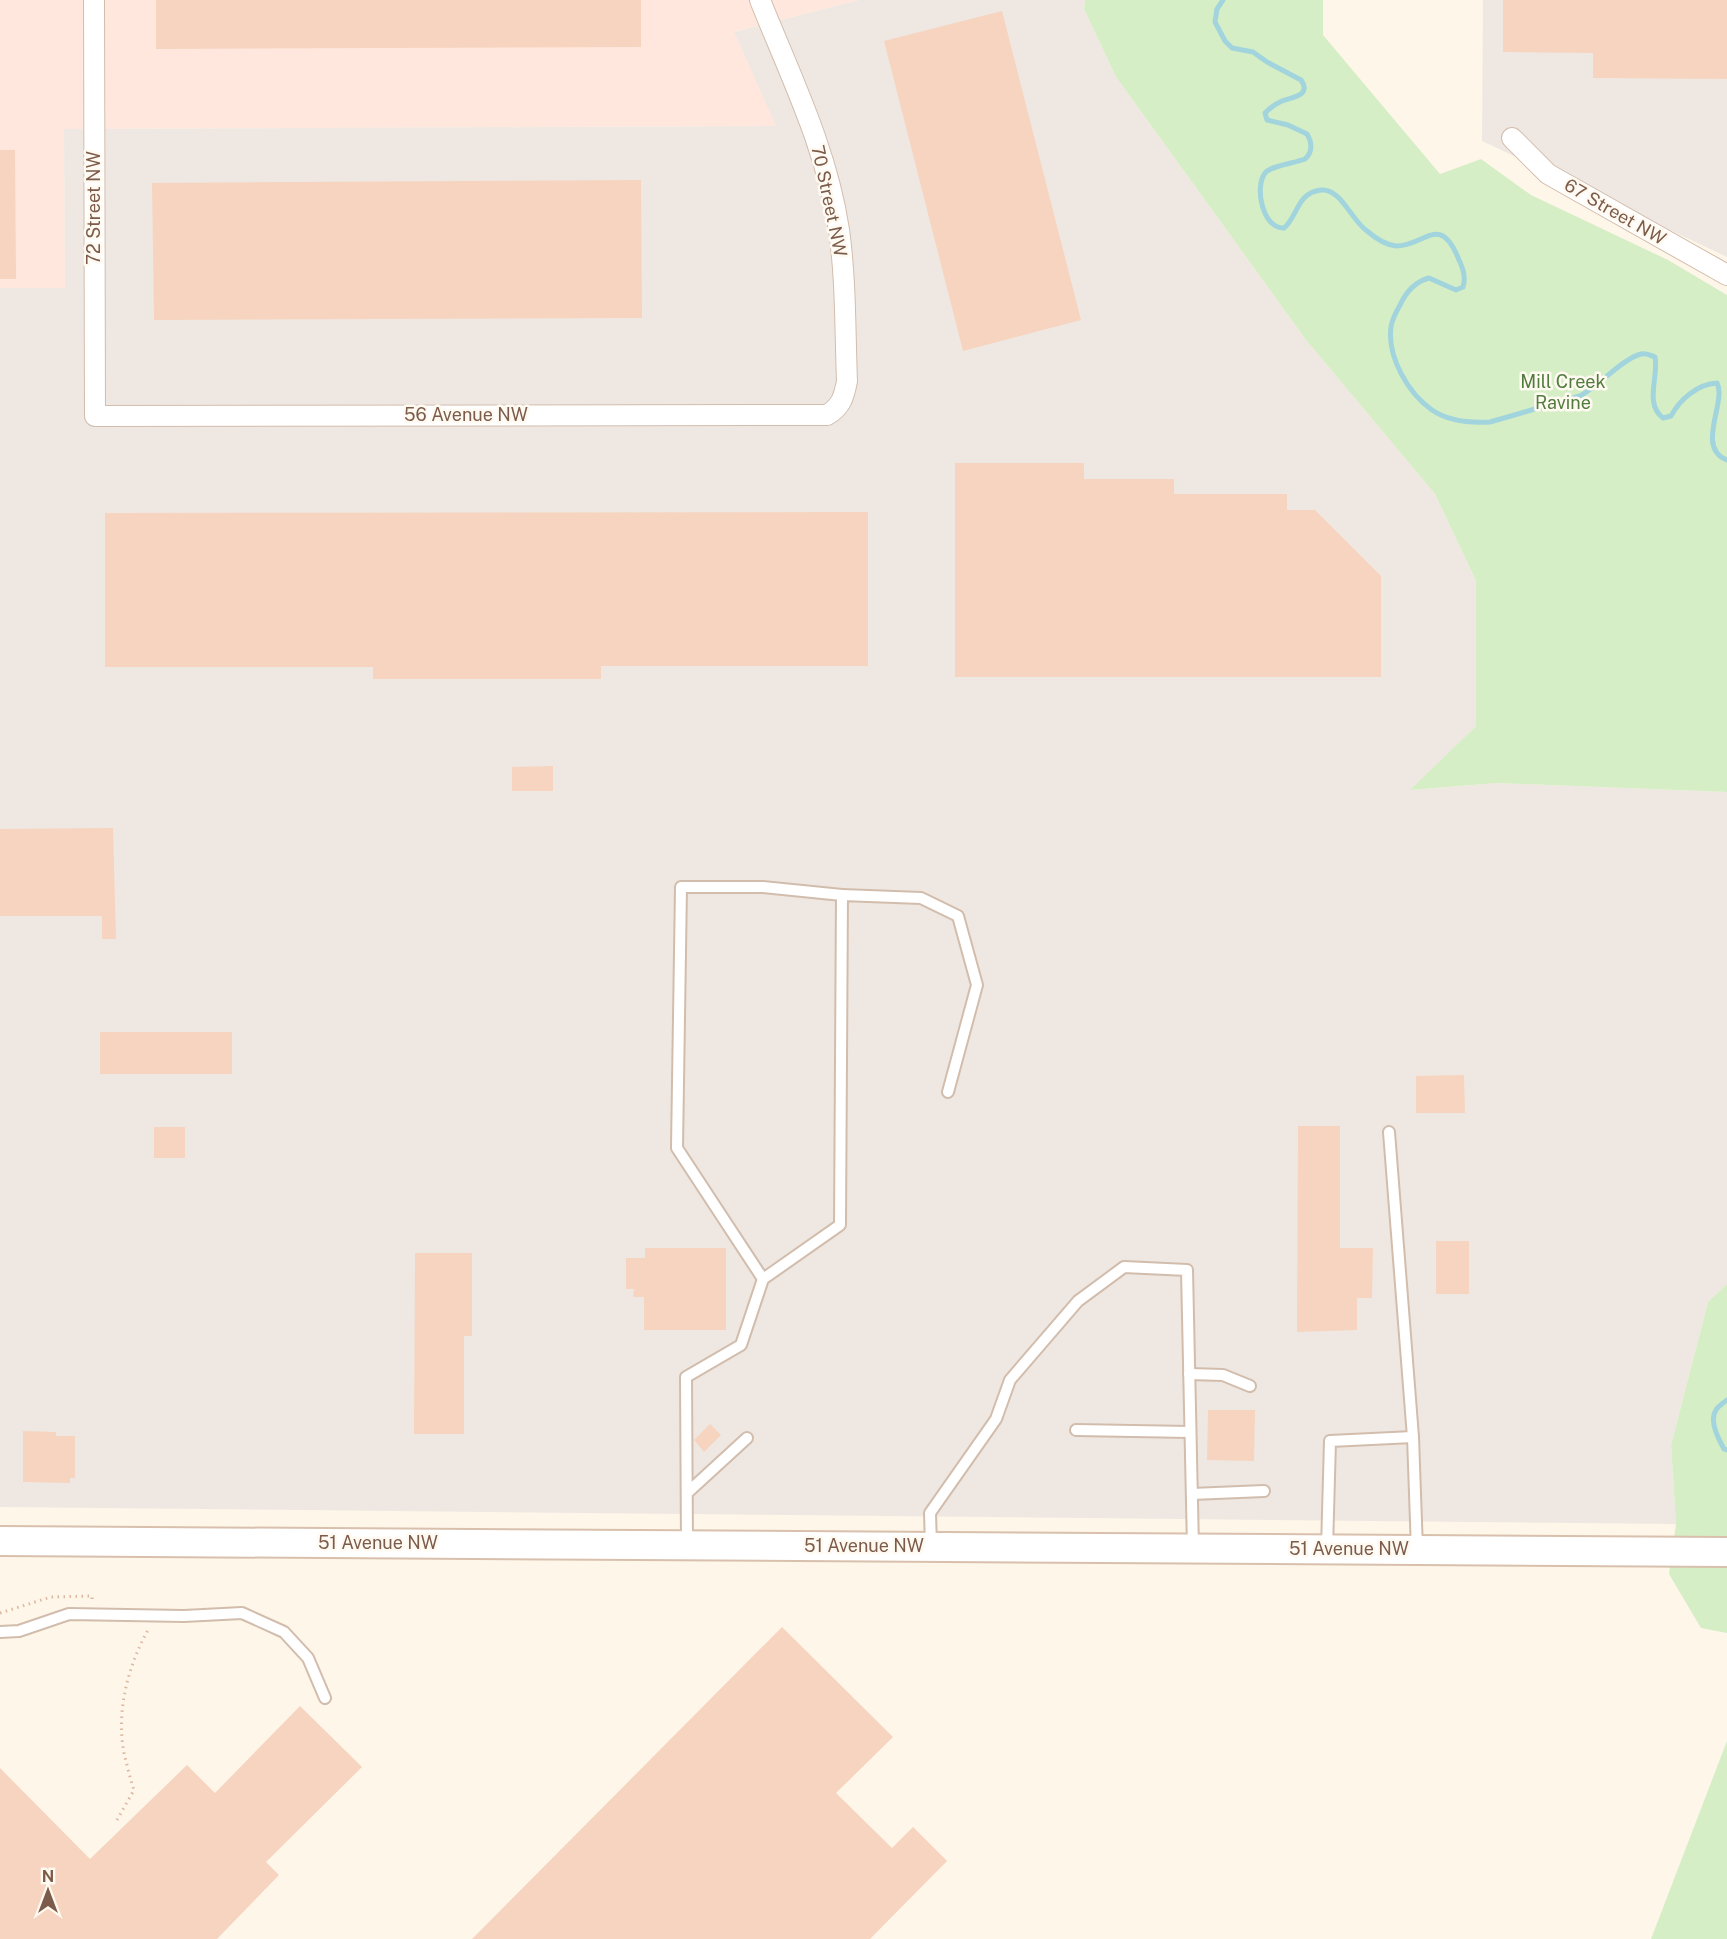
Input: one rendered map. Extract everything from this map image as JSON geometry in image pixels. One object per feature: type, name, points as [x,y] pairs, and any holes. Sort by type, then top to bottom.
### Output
[{"type":"street","name":"72 Street NW","points":[[94,0],[95,416]]},
{"type":"street","name":"70 Street NW","points":[[760,0],[818,144],[839,229],[844,282],[847,381],[844,397],[837,410]]},
{"type":"street","name":"67 Street NW","points":[[1512,138],[1548,174],[1727,275]]},
{"type":"street","name":"56 Avenue NW","points":[[95,416],[811,416],[827,415],[837,410]]},
{"type":"street","name":"51 Avenue NW","points":[[0,1541],[1727,1552]]},
{"type":"lane","points":[[763,1279],[677,1148],[681,888],[763,887],[842,895],[921,897],[958,916],[977,984],[948,1092]]},
{"type":"lane","points":[[687,1545],[686,1377],[741,1346],[763,1279],[840,1225],[842,895]]},
{"type":"lane","points":[[1389,1132],[1413,1437],[1417,1550]]},
{"type":"lane","points":[[931,1546],[930,1513],[996,1419],[1010,1380],[1078,1301],[1124,1267],[1187,1270],[1193,1548]]},
{"type":"lane","points":[[1189,1374],[1223,1375],[1250,1386]]},
{"type":"lane","points":[[1076,1430],[1190,1432]]},
{"type":"lane","points":[[1327,1549],[1330,1441],[1413,1437]]},
{"type":"lane","points":[[687,1493],[747,1438]]},
{"type":"lane","points":[[1192,1494],[1264,1491]]},
{"type":"lane","points":[[0,1632],[19,1631],[69,1614],[184,1616],[242,1613],[284,1632],[308,1658],[325,1698]]},
{"type":"path","points":[[0,1613],[51,1597],[92,1596],[93,1614]]},
{"type":"path","points":[[117,1820],[134,1790],[123,1751],[122,1707],[133,1659],[149,1627],[142,1627]]},
{"type":"shaded area","points":[[0,0],[859,0],[734,32],[777,126],[64,129],[65,288],[0,288]]},
{"type":"shaded area","points":[[859,0],[1085,0],[1084,9],[1116,77],[1306,340],[1435,494],[1476,581],[1476,726],[1411,790],[1497,783],[1727,792],[1727,1284],[1708,1302],[1671,1445],[1676,1524],[0,1507],[0,288],[65,288],[64,129],[776,126],[734,32]]},
{"type":"shaded area","points":[[1483,0],[1727,0],[1727,257],[1482,141]]},
{"type":"green space","name":"Mill Creek Ravine","points":[[1085,0],[1323,0],[1323,35],[1440,174],[1481,159],[1531,195],[1668,260],[1727,295],[1727,792],[1497,783],[1410,790],[1476,726],[1476,581],[1435,494],[1306,340],[1116,77],[1084,9]]},
{"type":"green space","points":[[1727,1284],[1727,1633],[1701,1628],[1669,1574],[1676,1524],[1671,1445],[1708,1302]]},
{"type":"green space","points":[[1727,1741],[1727,1939],[1651,1939]]},
{"type":"building","points":[[156,0],[641,0],[641,47],[156,49]]},
{"type":"building","points":[[1503,0],[1727,0],[1727,79],[1593,78],[1593,53],[1503,52]]},
{"type":"building","points":[[1002,11],[1081,320],[963,351],[884,41]]},
{"type":"building","points":[[0,150],[15,150],[16,279],[0,279]]},
{"type":"building","points":[[641,180],[642,318],[154,320],[152,183]]},
{"type":"building","points":[[955,463],[1084,463],[1084,479],[1174,479],[1174,494],[1287,494],[1287,510],[1315,510],[1381,576],[1381,677],[955,677]]},
{"type":"building","points":[[868,512],[868,666],[601,666],[601,679],[373,679],[373,667],[105,667],[105,513]]},
{"type":"building","points":[[553,766],[553,791],[512,791],[512,767]]},
{"type":"building","points":[[113,828],[116,939],[102,939],[102,916],[0,916],[0,829]]},
{"type":"building","points":[[100,1032],[232,1032],[232,1074],[100,1074]]},
{"type":"building","points":[[1464,1075],[1465,1113],[1416,1113],[1416,1076]]},
{"type":"building","points":[[1298,1126],[1340,1126],[1340,1248],[1373,1248],[1372,1298],[1357,1298],[1357,1330],[1297,1332]]},
{"type":"building","points":[[154,1127],[185,1127],[185,1158],[154,1158]]},
{"type":"building","points":[[1436,1241],[1469,1241],[1469,1294],[1436,1294]]},
{"type":"building","points":[[645,1248],[726,1248],[726,1330],[644,1330],[644,1297],[633,1297],[634,1289],[626,1289],[626,1258],[645,1258]]},
{"type":"building","points":[[415,1253],[472,1253],[472,1336],[464,1336],[464,1434],[414,1434]]},
{"type":"building","points":[[1208,1410],[1255,1410],[1254,1461],[1207,1460]]},
{"type":"building","points":[[710,1424],[721,1435],[704,1452],[694,1440]]},
{"type":"building","points":[[23,1431],[56,1432],[56,1436],[75,1436],[75,1478],[70,1478],[70,1483],[23,1482]]},
{"type":"building","points":[[782,1627],[893,1737],[836,1793],[892,1848],[913,1827],[947,1861],[870,1939],[472,1939]]},
{"type":"building","points":[[300,1706],[362,1767],[266,1862],[279,1875],[217,1939],[0,1939],[0,1768],[90,1859],[187,1765],[215,1793]]},
{"type":"waterway","points":[[1223,0],[1217,9],[1215,22],[1225,41],[1232,48],[1253,52],[1301,80],[1304,85],[1302,93],[1279,102],[1265,113],[1267,120],[1288,125],[1307,134],[1311,147],[1305,159],[1265,173],[1260,188],[1262,206],[1271,222],[1277,227],[1284,228],[1302,200],[1313,192],[1321,190],[1334,194],[1361,226],[1384,242],[1396,246],[1406,245],[1438,234],[1452,246],[1463,270],[1463,287],[1456,290],[1429,278],[1419,282],[1405,296],[1392,324],[1392,350],[1396,362],[1407,384],[1423,403],[1438,414],[1453,419],[1490,422],[1580,396],[1626,361],[1646,354],[1655,357],[1653,398],[1657,412],[1663,418],[1671,416],[1684,398],[1696,389],[1717,383],[1719,391],[1712,435],[1713,446],[1718,454],[1727,460]]},
{"type":"waterway","points":[[1727,1400],[1717,1409],[1713,1419],[1717,1435],[1724,1449],[1727,1450]]}]
